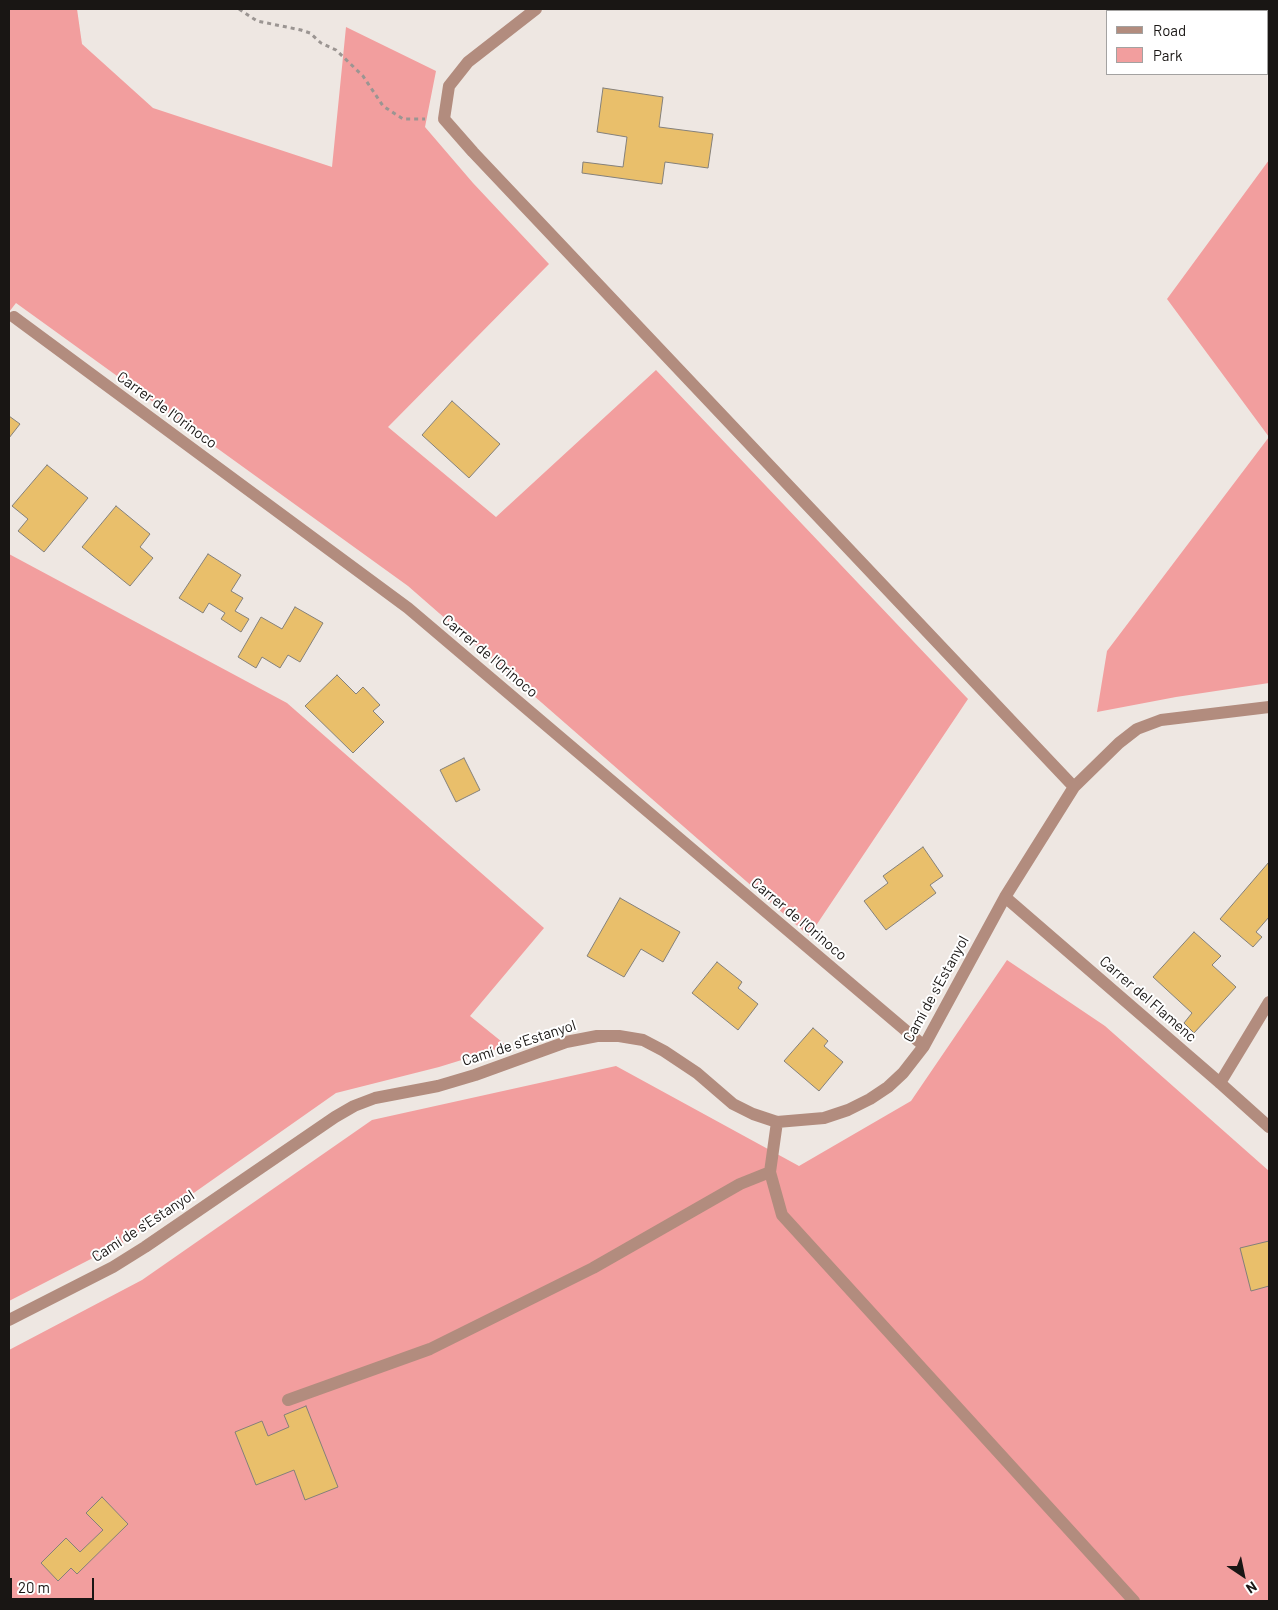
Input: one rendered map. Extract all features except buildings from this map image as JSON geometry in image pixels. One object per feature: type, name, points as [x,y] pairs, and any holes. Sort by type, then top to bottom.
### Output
[{"type":"street","points":[[536,9],[468,62],[449,86],[444,119],[473,152],[1074,787]]},
{"type":"street","name":"Carrer de l'Orinoco","points":[[14,317],[408,608],[924,1046]]},
{"type":"street","name":"Camí de s'Estanyol","points":[[9,1320],[113,1267],[354,1106],[375,1098],[438,1086],[475,1075],[566,1042],[597,1036],[619,1036],[643,1040],[664,1051],[697,1073],[733,1104],[753,1114],[778,1122],[824,1118],[848,1110],[888,1087],[903,1073],[924,1046],[1005,897],[1074,787],[1119,743],[1137,730],[1161,720],[1269,707]]},
{"type":"street","name":"Carrer del Flamenc","points":[[1005,897],[1269,1127]]},
{"type":"street","points":[[1220,1083],[1269,1002]]},
{"type":"street","points":[[778,1122],[770,1172],[782,1215],[1134,1601]]},
{"type":"street","points":[[288,1400],[430,1348],[593,1268],[740,1184],[770,1172]]},
{"type":"path","points":[[239,9],[257,21],[310,33],[321,43],[336,50],[363,76],[384,106],[403,119],[444,119]]},
{"type":"green space","points":[[9,9],[77,9],[82,44],[153,108],[332,167],[346,27],[436,71],[425,127],[473,183],[549,264],[388,427],[496,517],[656,370],[968,699],[809,936],[408,586],[16,303],[9,312]]},
{"type":"green space","points":[[1269,160],[1269,437],[1167,299]]},
{"type":"green space","points":[[1269,437],[1269,683],[1176,697],[1097,712],[1107,651]]},
{"type":"green space","points":[[9,554],[287,703],[544,928],[470,1016],[507,1046],[439,1067],[336,1093],[124,1242],[9,1301]]},
{"type":"green space","points":[[1007,960],[1105,1026],[1269,1171],[1269,1601],[9,1601],[9,1350],[142,1280],[372,1120],[616,1066],[799,1166],[911,1101]]}]
